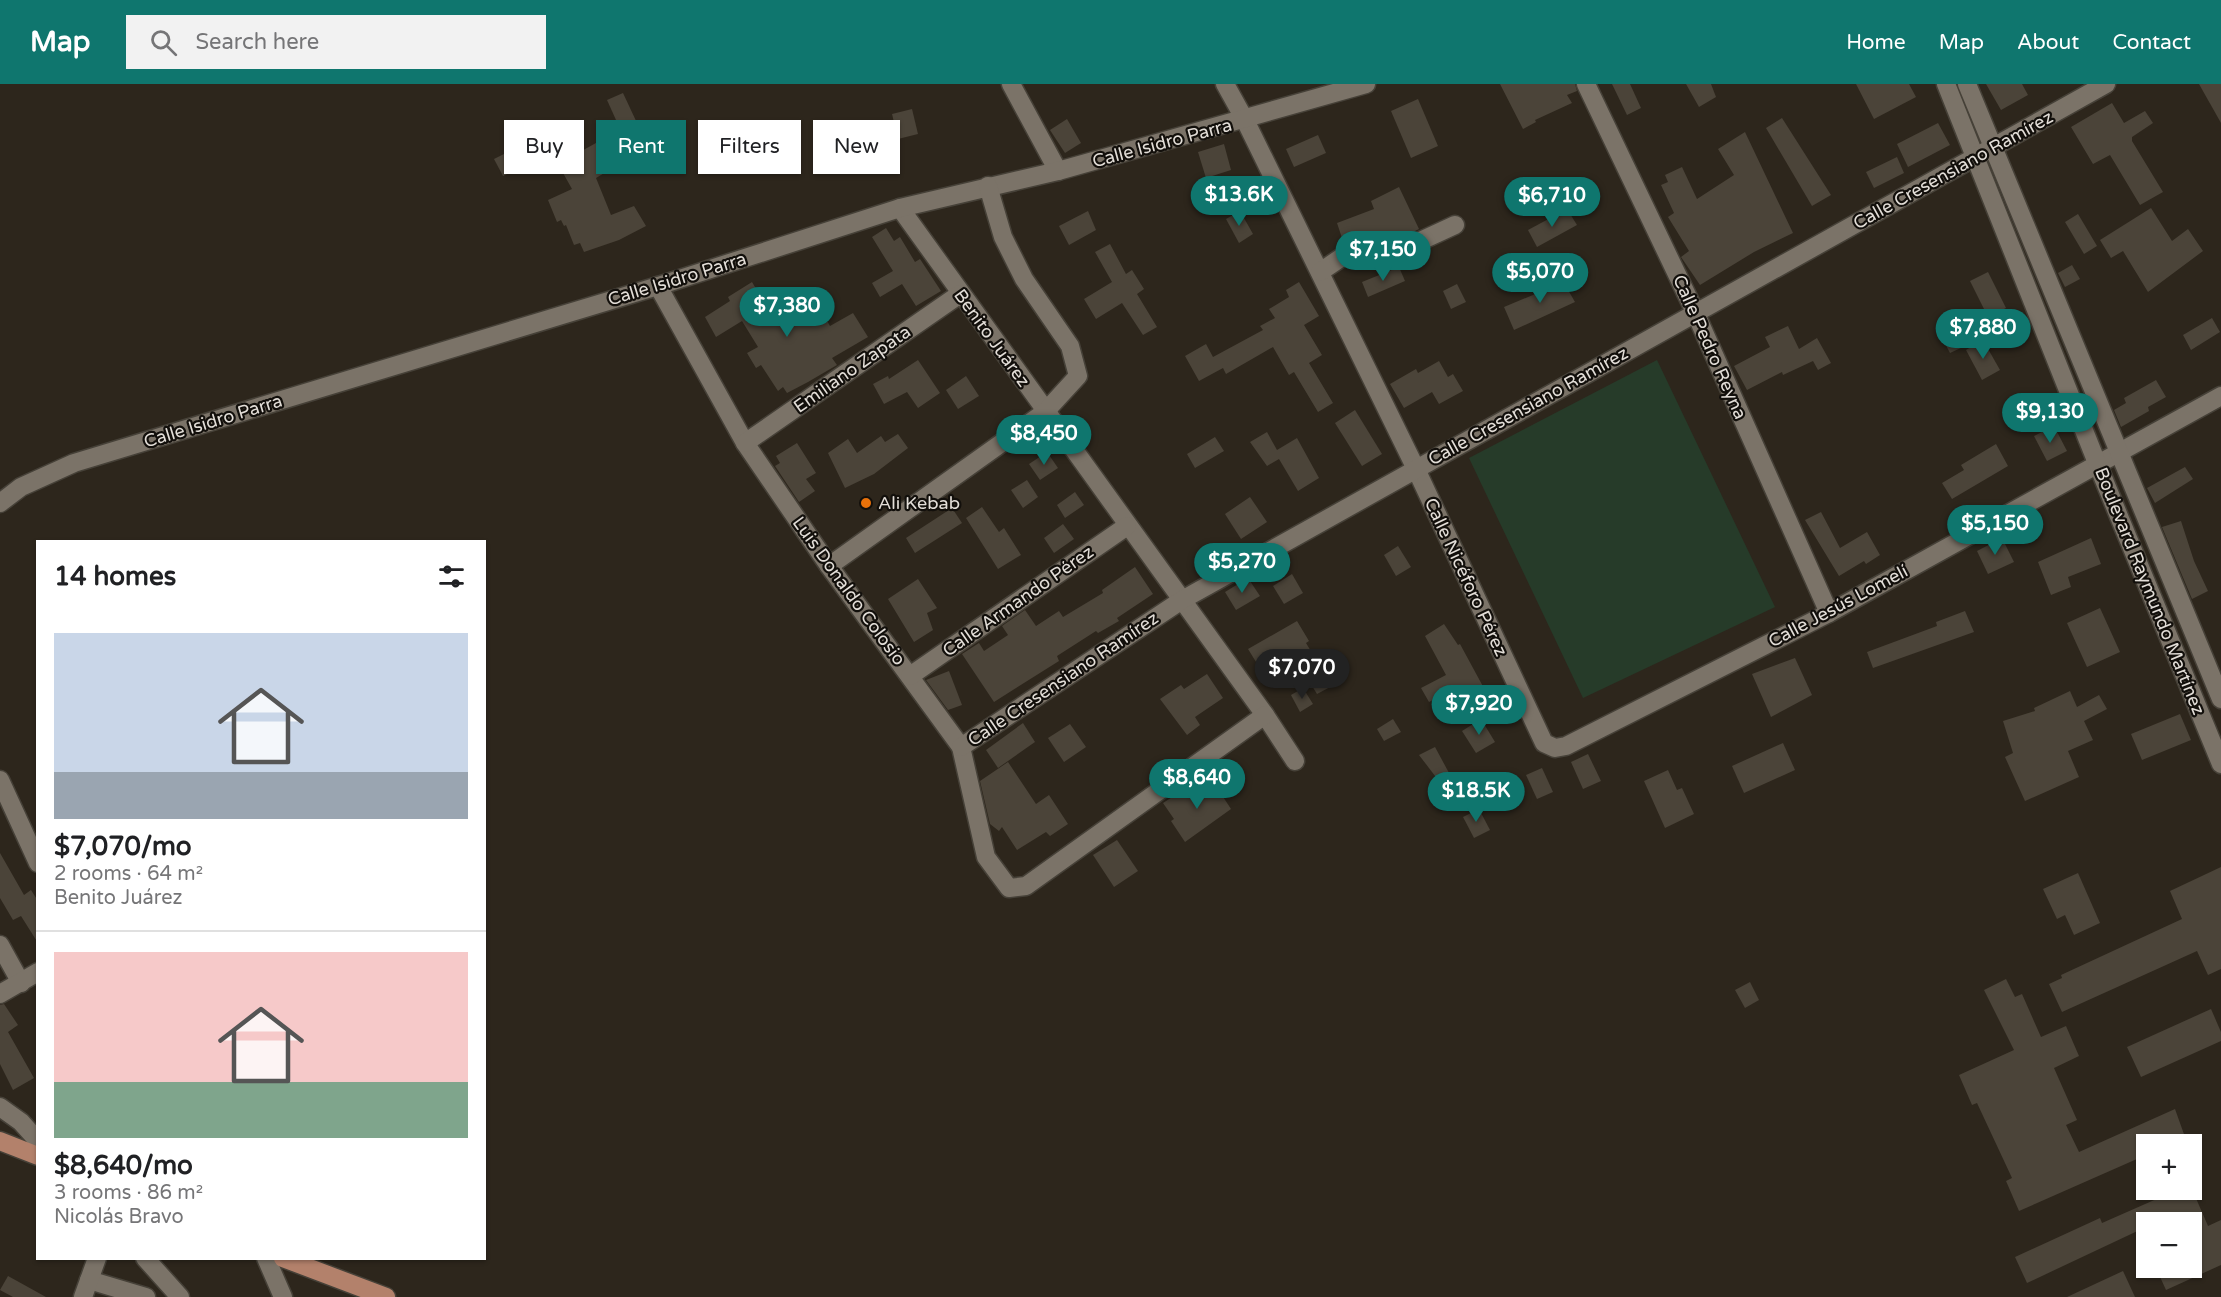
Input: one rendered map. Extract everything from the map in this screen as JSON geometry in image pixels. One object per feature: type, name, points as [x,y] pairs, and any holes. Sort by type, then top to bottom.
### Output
[{"type":"main road","points":[[0,1141],[36,1155]]},
{"type":"main road","points":[[288,1260],[386,1297]]},
{"type":"street","points":[[1011,84],[1058,171]]},
{"type":"street","name":"Calle Nicéforo Pérez","points":[[1225,84],[1245,120],[1416,469],[1544,743]]},
{"type":"street","name":"Calle Isidro Parra","points":[[0,503],[21,488],[74,463],[658,286],[900,208],[1058,171],[1366,84]]},
{"type":"street","name":"Calle Pedro Reyna","points":[[1586,84],[1695,312],[1829,613]]},
{"type":"street","name":"Boulevard Raymundo Martínez","points":[[1946,84],[2097,463],[2221,764]]},
{"type":"street","name":"Boulevard Raymundo Martínez","points":[[1967,84],[2221,699]]},
{"type":"street","name":"Calle Cresensiano Ramírez","points":[[962,747],[1182,600],[1695,312],[1976,159],[2106,84]]},
{"type":"street","points":[[829,566],[1045,412],[1078,376],[1070,346],[1024,279],[1003,237],[988,186]]},
{"type":"street","name":"Benito Juárez","points":[[900,208],[1265,715],[1295,761]]},
{"type":"street","points":[[1320,272],[1345,255],[1376,248],[1401,250],[1455,225]]},
{"type":"street","name":"Luis Donaldo Colosio","points":[[658,286],[745,443],[829,566],[962,747],[986,857],[1009,888],[1026,886],[1265,715]]},
{"type":"street","name":"Emiliano Zapata","points":[[745,443],[960,294]]},
{"type":"street","name":"Calle Jesús Lomelí","points":[[1544,743],[1555,748],[1566,746],[1829,613],[2119,450],[2221,396]]},
{"type":"street","name":"Calle Armando Pérez","points":[[910,676],[1126,525]]},
{"type":"street","points":[[0,780],[36,859]]},
{"type":"street","points":[[0,945],[21,983]]},
{"type":"street","points":[[0,994],[36,973]]},
{"type":"street","points":[[0,1107],[21,1122],[36,1139]]},
{"type":"street","points":[[96,1260],[86,1289],[146,1297]]},
{"type":"street","points":[[147,1260],[180,1297]]},
{"type":"street","points":[[267,1260],[283,1297]]},
{"type":"green space","points":[[1657,360],[1775,607],[1583,698],[1469,458]]},
{"type":"building","points":[[1500,84],[1575,84],[1577,91],[1567,95],[1572,103],[1535,120],[1536,122],[1523,129]]},
{"type":"building","points":[[1612,84],[1630,84],[1641,108],[1627,115]]},
{"type":"building","points":[[1686,84],[1711,84],[1716,97],[1699,107]]},
{"type":"building","points":[[1856,84],[1909,84],[1916,97],[1874,119]]},
{"type":"building","points":[[1986,84],[2022,84],[2028,95],[2001,110]]},
{"type":"building","points":[[2199,84],[2221,84],[2221,123]]},
{"type":"building","points":[[623,93],[636,120],[616,120],[607,100]]},
{"type":"building","points":[[1418,99],[1438,146],[1411,158],[1391,111]]},
{"type":"building","points":[[2112,103],[2124,123],[2145,111],[2153,123],[2132,137],[2132,141],[2163,192],[2140,205],[2110,155],[2093,164],[2071,127]]},
{"type":"building","points":[[912,109],[918,134],[900,138],[900,120],[893,120],[892,114]]},
{"type":"building","points":[[1782,118],[1831,195],[1812,206],[1766,128]]},
{"type":"building","points":[[1067,119],[1081,143],[1065,153],[1050,130]]},
{"type":"building","points":[[1938,123],[1950,145],[1908,167],[1897,144]]},
{"type":"building","points":[[1745,132],[1793,233],[1754,252],[1700,285],[1681,257],[1689,251],[1668,217],[1674,213],[1661,185],[1668,182],[1665,175],[1682,167],[1697,199],[1734,175],[1718,149]]},
{"type":"building","points":[[1318,135],[1326,153],[1294,167],[1286,149]]},
{"type":"building","points":[[596,143],[596,174],[603,174],[596,178],[611,215],[634,206],[646,226],[619,240],[584,252],[580,243],[574,245],[566,225],[564,226],[561,220],[557,222],[548,200],[572,189],[564,174],[584,174],[584,150]]},
{"type":"building","points":[[1224,144],[1231,170],[1206,178],[1198,152]]},
{"type":"building","points":[[504,154],[504,174],[507,174],[503,176],[494,159]]},
{"type":"building","points":[[1897,157],[1904,173],[1874,188],[1866,172]]},
{"type":"building","points":[[1399,187],[1419,229],[1399,239],[1388,238],[1387,235],[1344,244],[1337,223],[1374,209],[1371,201]]},
{"type":"building","points":[[2151,208],[2172,241],[2188,229],[2203,251],[2148,292],[2123,251],[2111,258],[2100,240]]},
{"type":"building","points":[[1567,209],[1577,225],[1537,247],[1528,230]]},
{"type":"building","points":[[1088,211],[1096,230],[1069,245],[1059,226]]},
{"type":"building","points":[[1240,211],[1253,234],[1239,243],[1226,219]]},
{"type":"building","points":[[2078,214],[2097,246],[2084,254],[2065,222]]},
{"type":"building","points":[[886,228],[894,241],[900,237],[915,262],[920,259],[941,291],[916,306],[902,284],[880,297],[872,283],[893,271],[872,237]]},
{"type":"building","points":[[1110,244],[1126,274],[1132,270],[1144,289],[1137,294],[1157,327],[1143,335],[1122,303],[1096,319],[1084,299],[1112,282],[1095,252]]},
{"type":"building","points":[[2072,265],[2080,279],[2065,287],[2058,273]]},
{"type":"building","points":[[1399,267],[1405,281],[1368,297],[1362,282]]},
{"type":"building","points":[[1988,272],[2006,308],[1988,317],[1970,281]]},
{"type":"building","points":[[1560,276],[1575,302],[1514,330],[1504,307],[1540,292],[1538,288]]},
{"type":"building","points":[[752,282],[777,324],[800,309],[803,314],[810,310],[812,313],[820,308],[830,326],[853,313],[868,337],[832,358],[837,365],[787,393],[783,387],[778,391],[761,365],[756,368],[747,353],[758,347],[742,321],[716,337],[705,317],[730,301],[728,297]]},
{"type":"building","points":[[1299,282],[1319,316],[1304,325],[1322,355],[1309,363],[1333,403],[1318,412],[1294,372],[1289,375],[1273,347],[1226,374],[1223,368],[1199,381],[1185,356],[1206,344],[1213,357],[1263,330],[1260,326],[1275,318],[1269,309],[1289,297],[1286,290]]},
{"type":"building","points":[[1457,284],[1466,302],[1451,309],[1443,291]]},
{"type":"building","points":[[2212,318],[2220,332],[2191,350],[2183,335]]},
{"type":"building","points":[[1788,326],[1799,349],[1817,338],[1831,363],[1818,370],[1813,361],[1783,375],[1782,372],[1747,390],[1734,366],[1770,347],[1765,337]]},
{"type":"building","points":[[1955,326],[1965,346],[1950,353],[1940,334]]},
{"type":"building","points":[[1983,340],[2000,370],[1982,380],[1966,350]]},
{"type":"building","points":[[918,360],[940,393],[918,408],[907,392],[884,404],[873,384],[888,376],[889,379]]},
{"type":"building","points":[[1439,361],[1448,377],[1453,374],[1463,391],[1439,404],[1432,392],[1404,408],[1390,384],[1416,369],[1418,373]]},
{"type":"building","points":[[966,376],[979,396],[958,409],[946,390]]},
{"type":"building","points":[[2156,380],[2166,397],[2148,407],[2149,411],[2121,427],[2114,410],[2126,403],[2124,398]]},
{"type":"building","points":[[1355,410],[1382,454],[1362,466],[1335,423]]},
{"type":"building","points":[[2054,426],[2067,451],[2047,461],[2034,436]]},
{"type":"building","points":[[1267,432],[1277,450],[1297,438],[1319,478],[1298,491],[1279,459],[1267,466],[1250,442]]},
{"type":"building","points":[[898,434],[908,448],[874,474],[845,488],[828,453],[848,439],[857,453],[881,436],[885,442]]},
{"type":"building","points":[[1215,437],[1224,451],[1195,468],[1187,454]]},
{"type":"building","points":[[797,443],[816,473],[806,479],[815,491],[799,502],[775,466],[780,463],[776,456]]},
{"type":"building","points":[[1996,444],[2008,466],[1952,499],[1942,483],[1964,470],[1961,465]]},
{"type":"building","points":[[1047,452],[1058,468],[1040,480],[1029,464]]},
{"type":"building","points":[[2185,467],[2193,479],[2155,503],[2147,488]]},
{"type":"building","points":[[1027,480],[1038,497],[1023,508],[1011,490]]},
{"type":"building","points":[[1075,492],[1084,505],[1065,518],[1057,505]]},
{"type":"building","points":[[1250,497],[1267,522],[1241,539],[1225,514]]},
{"type":"building","points":[[982,507],[999,532],[1004,528],[1021,555],[998,569],[966,518]]},
{"type":"building","points":[[952,508],[962,523],[915,553],[906,538]]},
{"type":"building","points":[[1821,512],[1840,548],[1867,532],[1880,555],[1866,564],[1864,561],[1839,576],[1805,520]]},
{"type":"building","points":[[2181,521],[2194,561],[2208,591],[2192,599],[2162,527]]},
{"type":"building","points":[[1063,524],[1074,539],[1054,553],[1044,538]]},
{"type":"building","points":[[2002,538],[2014,562],[1988,574],[1977,551]]},
{"type":"building","points":[[2091,538],[2101,564],[2068,577],[2071,587],[2051,595],[2038,562]]},
{"type":"building","points":[[1398,546],[1411,567],[1396,576],[1384,555]]},
{"type":"building","points":[[1135,567],[1153,594],[1117,618],[1119,621],[1098,633],[1096,631],[1057,656],[1059,661],[994,702],[962,654],[979,643],[984,651],[1008,635],[1002,626],[1025,610],[1036,626],[1059,611],[1063,617],[1103,593],[1102,590]]},
{"type":"building","points":[[1292,574],[1303,593],[1284,604],[1273,586]]},
{"type":"building","points":[[1248,578],[1260,596],[1236,610],[1225,592]]},
{"type":"building","points":[[918,579],[937,608],[927,613],[933,630],[914,642],[888,599]]},
{"type":"building","points":[[2100,608],[2120,652],[2087,667],[2067,623]]},
{"type":"building","points":[[1965,611],[1974,632],[1873,668],[1867,652],[1937,626],[1936,622]]},
{"type":"building","points":[[1297,621],[1309,641],[1306,643],[1332,686],[1317,694],[1291,652],[1261,670],[1248,649]]},
{"type":"building","points":[[1444,624],[1458,645],[1460,644],[1486,692],[1460,707],[1450,691],[1429,702],[1421,688],[1446,675],[1425,636]]},
{"type":"building","points":[[1795,658],[1812,695],[1771,717],[1752,674]]},
{"type":"building","points":[[949,671],[962,705],[948,710],[926,680]]},
{"type":"building","points":[[1207,674],[1223,698],[1195,717],[1200,725],[1187,735],[1160,699],[1181,685],[1184,689]]},
{"type":"building","points":[[1303,688],[1313,704],[1300,712],[1291,695]]},
{"type":"building","points":[[2070,691],[2077,707],[2099,695],[2107,709],[2084,721],[2093,740],[2068,751],[2079,777],[2025,801],[2005,757],[2013,753],[2003,721],[2035,711],[2034,708]]},
{"type":"building","points":[[2180,714],[2191,740],[2142,760],[2131,734]]},
{"type":"building","points":[[1393,719],[1401,732],[1384,741],[1377,729]]},
{"type":"building","points":[[1481,719],[1495,742],[1476,753],[1462,731]]},
{"type":"building","points":[[1023,723],[1035,742],[998,768],[986,750]]},
{"type":"building","points":[[1070,724],[1086,747],[1064,762],[1048,738]]},
{"type":"building","points":[[1783,743],[1795,770],[1744,793],[1732,766]]},
{"type":"building","points":[[1435,747],[1462,797],[1455,802],[1419,755]]},
{"type":"building","points":[[1588,754],[1601,781],[1583,789],[1571,762]]},
{"type":"building","points":[[1008,762],[1036,804],[1049,795],[1068,824],[1050,836],[1046,832],[1017,850],[1002,827],[999,831],[990,824],[980,781]]},
{"type":"building","points":[[1542,768],[1553,792],[1537,799],[1526,775]]},
{"type":"building","points":[[1668,770],[1677,790],[1682,788],[1694,814],[1665,828],[1644,781]]},
{"type":"building","points":[[1212,780],[1231,809],[1185,842],[1171,821],[1174,819],[1163,803],[1183,790],[1187,796]]},
{"type":"building","points":[[1479,809],[1490,830],[1474,838],[1463,817]]},
{"type":"building","points":[[1117,840],[1138,871],[1114,887],[1093,855]]},
{"type":"building","points":[[0,853],[24,895],[31,890],[36,898],[36,940],[21,916],[13,920],[0,898]]},
{"type":"building","points":[[2221,867],[2221,969],[2208,975],[2197,951],[2062,1012],[2049,984],[2062,978],[2061,975],[2182,919],[2170,891]]},
{"type":"building","points":[[2078,873],[2100,923],[2074,935],[2065,915],[2057,919],[2043,889]]},
{"type":"building","points":[[2006,979],[2015,997],[2022,994],[2041,1037],[2066,1026],[2079,1056],[2054,1068],[2077,1120],[2066,1125],[2079,1152],[2175,1109],[2184,1134],[2136,1134],[2136,1159],[2019,1211],[2006,1181],[2012,1178],[1977,1103],[1972,1105],[1959,1075],[2014,1050],[1984,990]]},
{"type":"building","points":[[1750,982],[1759,1000],[1745,1008],[1735,990]]},
{"type":"building","points":[[4,1004],[18,1025],[8,1032],[34,1078],[13,1090],[0,1064],[0,1005]]},
{"type":"building","points":[[2211,1009],[2221,1032],[2221,1041],[2141,1077],[2127,1047]]},
{"type":"building","points":[[2154,1200],[2197,1200],[2202,1212],[2136,1212],[2136,1232],[2027,1283],[2015,1257],[2100,1218],[2102,1223]]},
{"type":"building","points":[[2202,1212],[2208,1226],[2221,1220],[2221,1265],[2202,1274]]},
{"type":"building","points":[[2123,1271],[2135,1297],[2067,1297]]},
{"type":"building","points":[[8,1276],[46,1297],[13,1297],[0,1290]]},
{"type":"building","points":[[2161,1278],[2192,1278],[2166,1290]]},
{"type":"place","name":"Ali Kebab","points":[[866,503]]}]
